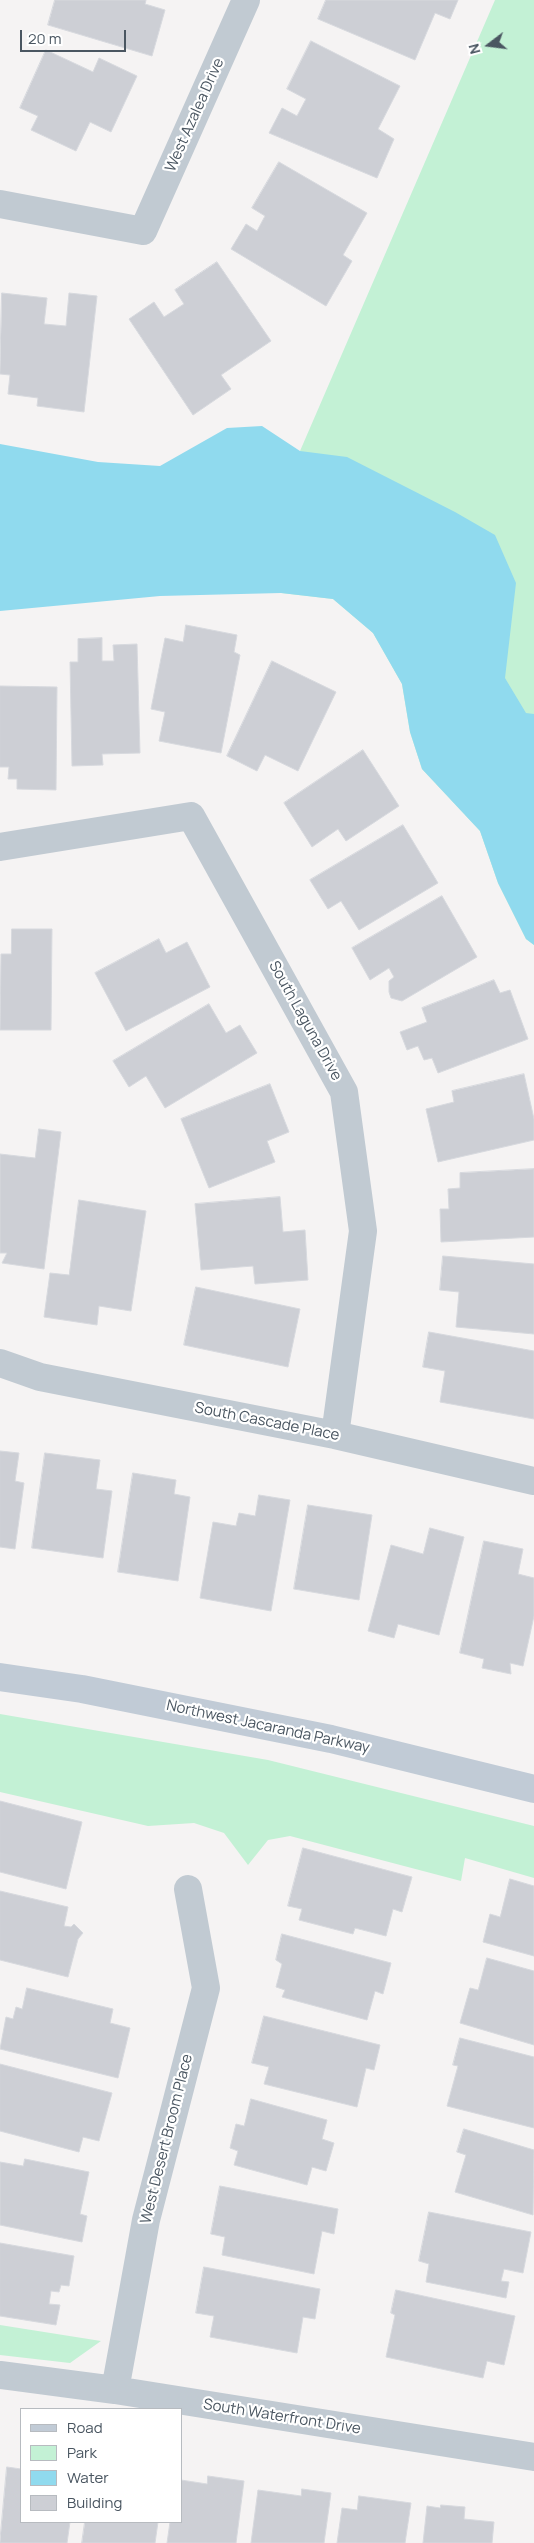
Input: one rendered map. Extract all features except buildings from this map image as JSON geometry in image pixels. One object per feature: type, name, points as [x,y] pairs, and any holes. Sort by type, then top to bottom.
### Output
[{"type":"street","name":"West Azalea Drive","points":[[0,204],[143,231],[246,0]]},
{"type":"street","name":"South Laguna Drive","points":[[0,847],[191,816],[344,1092],[364,1231],[335,1435]]},
{"type":"street","name":"South Cascade Place","points":[[0,1363],[40,1376],[335,1435],[534,1481]]},
{"type":"street","name":"Northwest Jacaranda Parkway","points":[[0,1677],[82,1690],[331,1739],[534,1789]]},
{"type":"street","name":"West Desert Broom Place","points":[[115,2390],[121,2345],[146,2220],[206,1988],[188,1889]]},
{"type":"street","name":"South Waterfront Drive","points":[[0,2376],[115,2390],[534,2457]]},
{"type":"green space","points":[[495,0],[534,0],[534,945],[526,939],[498,883],[480,831],[422,769],[410,732],[402,684],[373,633],[333,599],[281,593],[300,451]]},
{"type":"green space","points":[[0,1714],[268,1760],[534,1826],[534,1878],[465,1858],[461,1881],[290,1836],[268,1840],[248,1865],[224,1833],[194,1823],[148,1826],[0,1792]]},
{"type":"green space","points":[[0,2325],[101,2341],[70,2363],[0,2355]]},
{"type":"water","points":[[262,426],[300,451],[347,457],[455,512],[495,535],[516,583],[505,678],[526,713],[534,714],[534,945],[526,939],[498,883],[480,831],[422,769],[410,732],[402,684],[373,633],[333,599],[281,593],[160,596],[0,611],[0,444],[98,462],[160,466],[227,428]]}]
